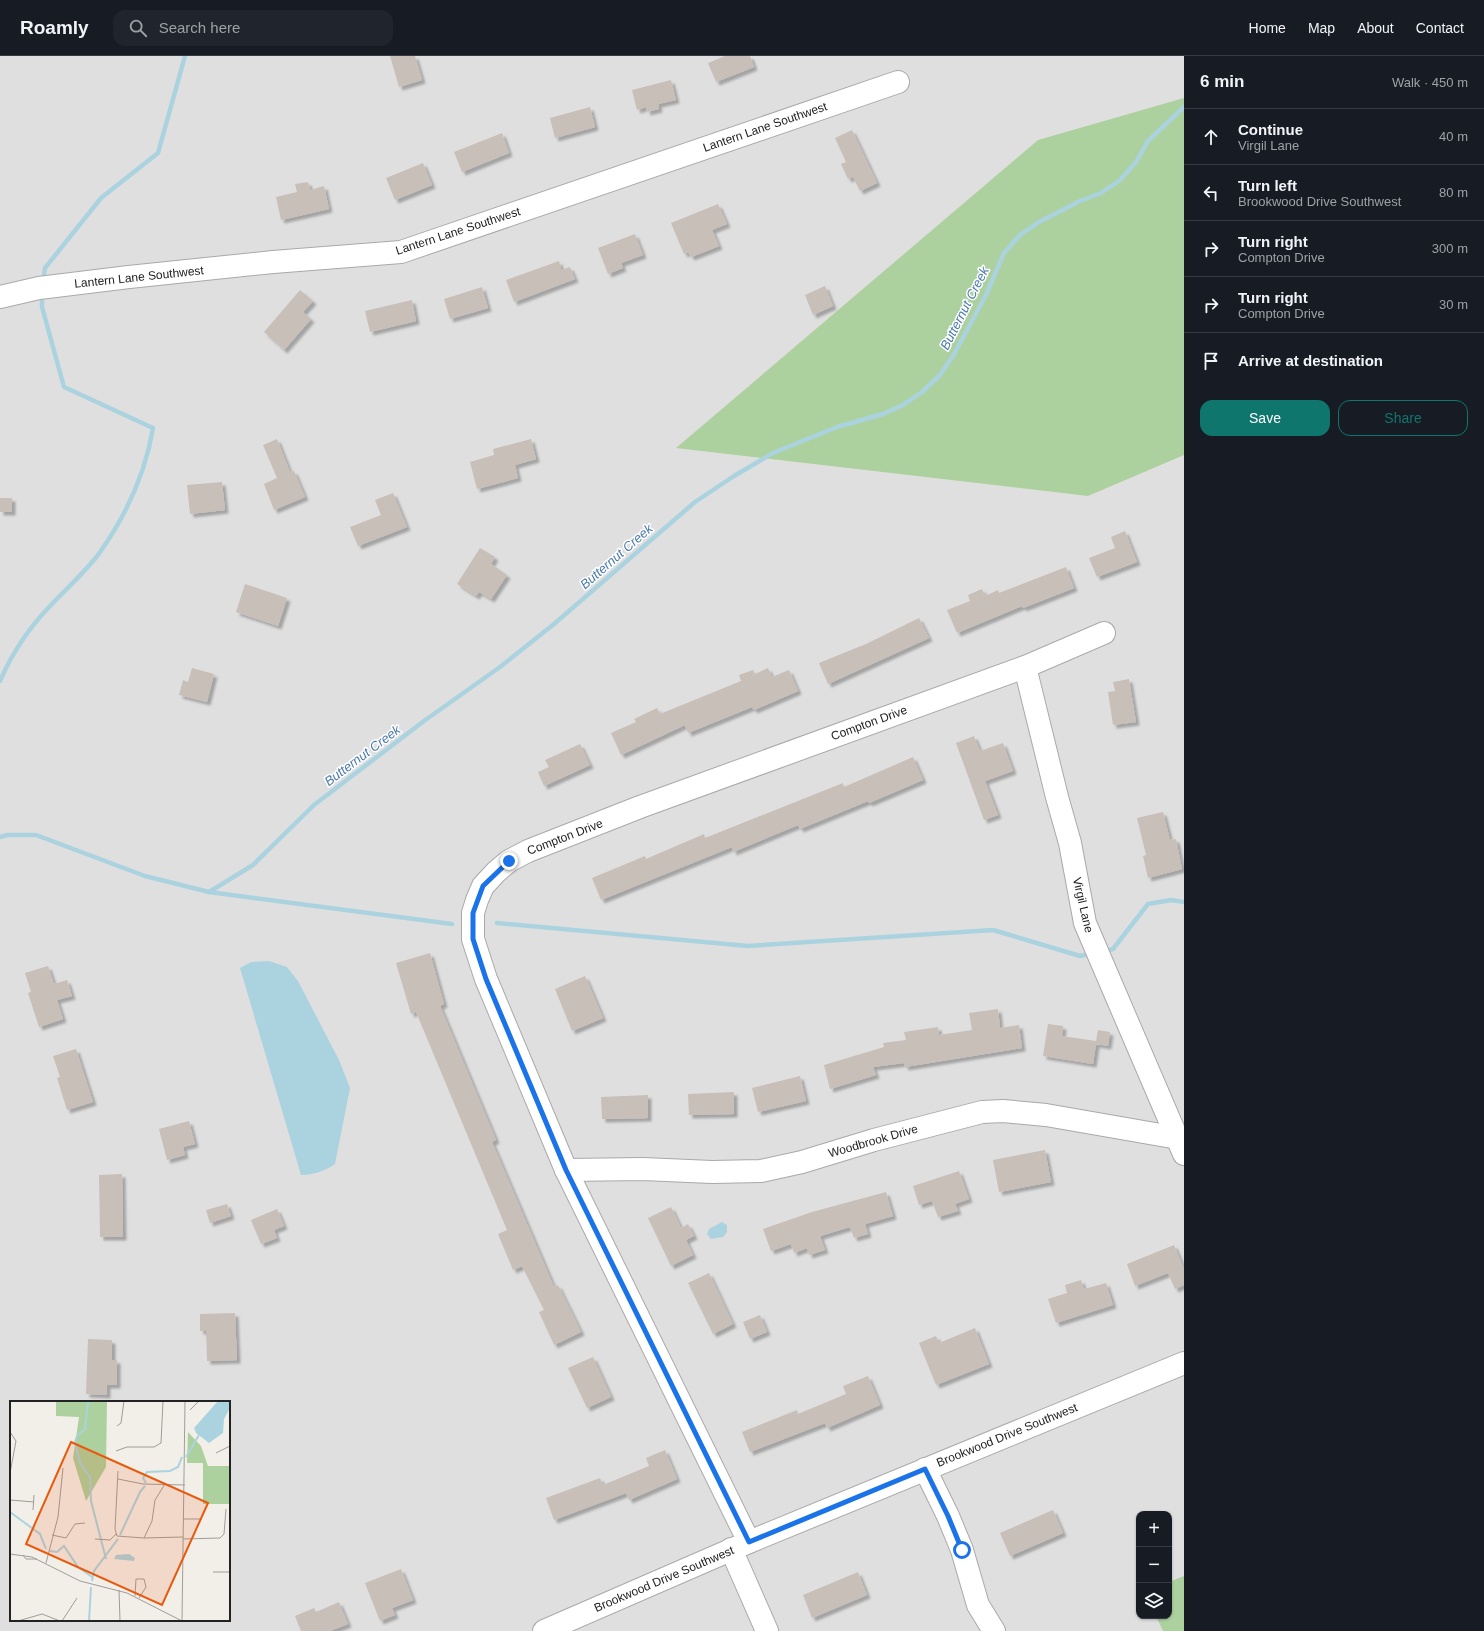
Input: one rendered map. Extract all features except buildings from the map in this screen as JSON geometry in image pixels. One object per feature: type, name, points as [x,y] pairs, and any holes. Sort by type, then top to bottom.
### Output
[{"type":"street","name":"Lantern Lane Southwest","points":[[0,297],[39,288],[130,277],[274,262],[401,252],[898,82]]},
{"type":"street","name":"Compton Drive","points":[[767,1631],[740,1546],[566,1170],[486,979],[473,939],[473,913],[477,900],[483,886],[496,872],[509,861],[528,851],[640,807],[1025,667],[1104,633]]},
{"type":"street","name":"Virgil Lane","points":[[1025,667],[1057,797],[1070,843],[1085,923],[1181,1146]]},
{"type":"street","name":"Woodbrook Drive","points":[[566,1170],[643,1169],[712,1172],[761,1171],[802,1162],[874,1140],[982,1112],[1003,1111],[1046,1115],[1181,1146]]},
{"type":"street","name":"Brookwood Drive Southwest","points":[[544,1631],[740,1546],[1184,1363]]},
{"type":"street","points":[[925,1469],[948,1516],[962,1550],[978,1605],[994,1631]]},
{"type":"shaded area","points":[[0,56],[1184,56],[1184,1631],[0,1631]]},
{"type":"green space","points":[[1184,98],[1184,455],[1088,496],[676,448],[1038,140]]},
{"type":"green space","points":[[1184,1576],[1184,1631],[1163,1631],[1157,1619],[1172,1619],[1172,1581]]},
{"type":"water","points":[[269,961],[287,967],[298,981],[339,1060],[350,1088],[335,1164],[323,1171],[310,1174],[301,1175],[240,968],[251,962]]},
{"type":"water","points":[[722,1222],[727,1225],[727,1232],[723,1237],[711,1239],[707,1234],[709,1229]]},
{"type":"waterway","points":[[44,275],[45,268],[101,198],[158,153],[185,56]]},
{"type":"waterway","name":"Butternut Creek","points":[[209,892],[253,865],[314,805],[424,721],[500,667],[554,624],[695,502],[734,476],[773,453],[837,427],[883,414],[903,405],[922,392],[940,375],[953,356],[986,295],[1004,253],[1020,235],[1039,222],[1080,201],[1101,193],[1120,180],[1136,162],[1148,141],[1184,107]]},
{"type":"waterway","points":[[0,681],[10,661],[28,632],[50,606],[93,562],[108,540],[133,495],[145,463],[153,428],[64,387],[42,307],[42,301]]},
{"type":"waterway","points":[[0,837],[7,835],[36,835],[145,876],[209,892],[452,924]]},
{"type":"waterway","points":[[1110,950],[1113,949],[1148,904],[1171,900],[1184,902]]},
{"type":"waterway","points":[[497,923],[748,946],[993,930],[1080,956],[1085,955]]},
{"type":"route","points":[[509,861],[483,886],[473,913],[473,939],[486,979],[566,1170],[749,1542],[925,1469],[948,1516],[962,1550]]}]
